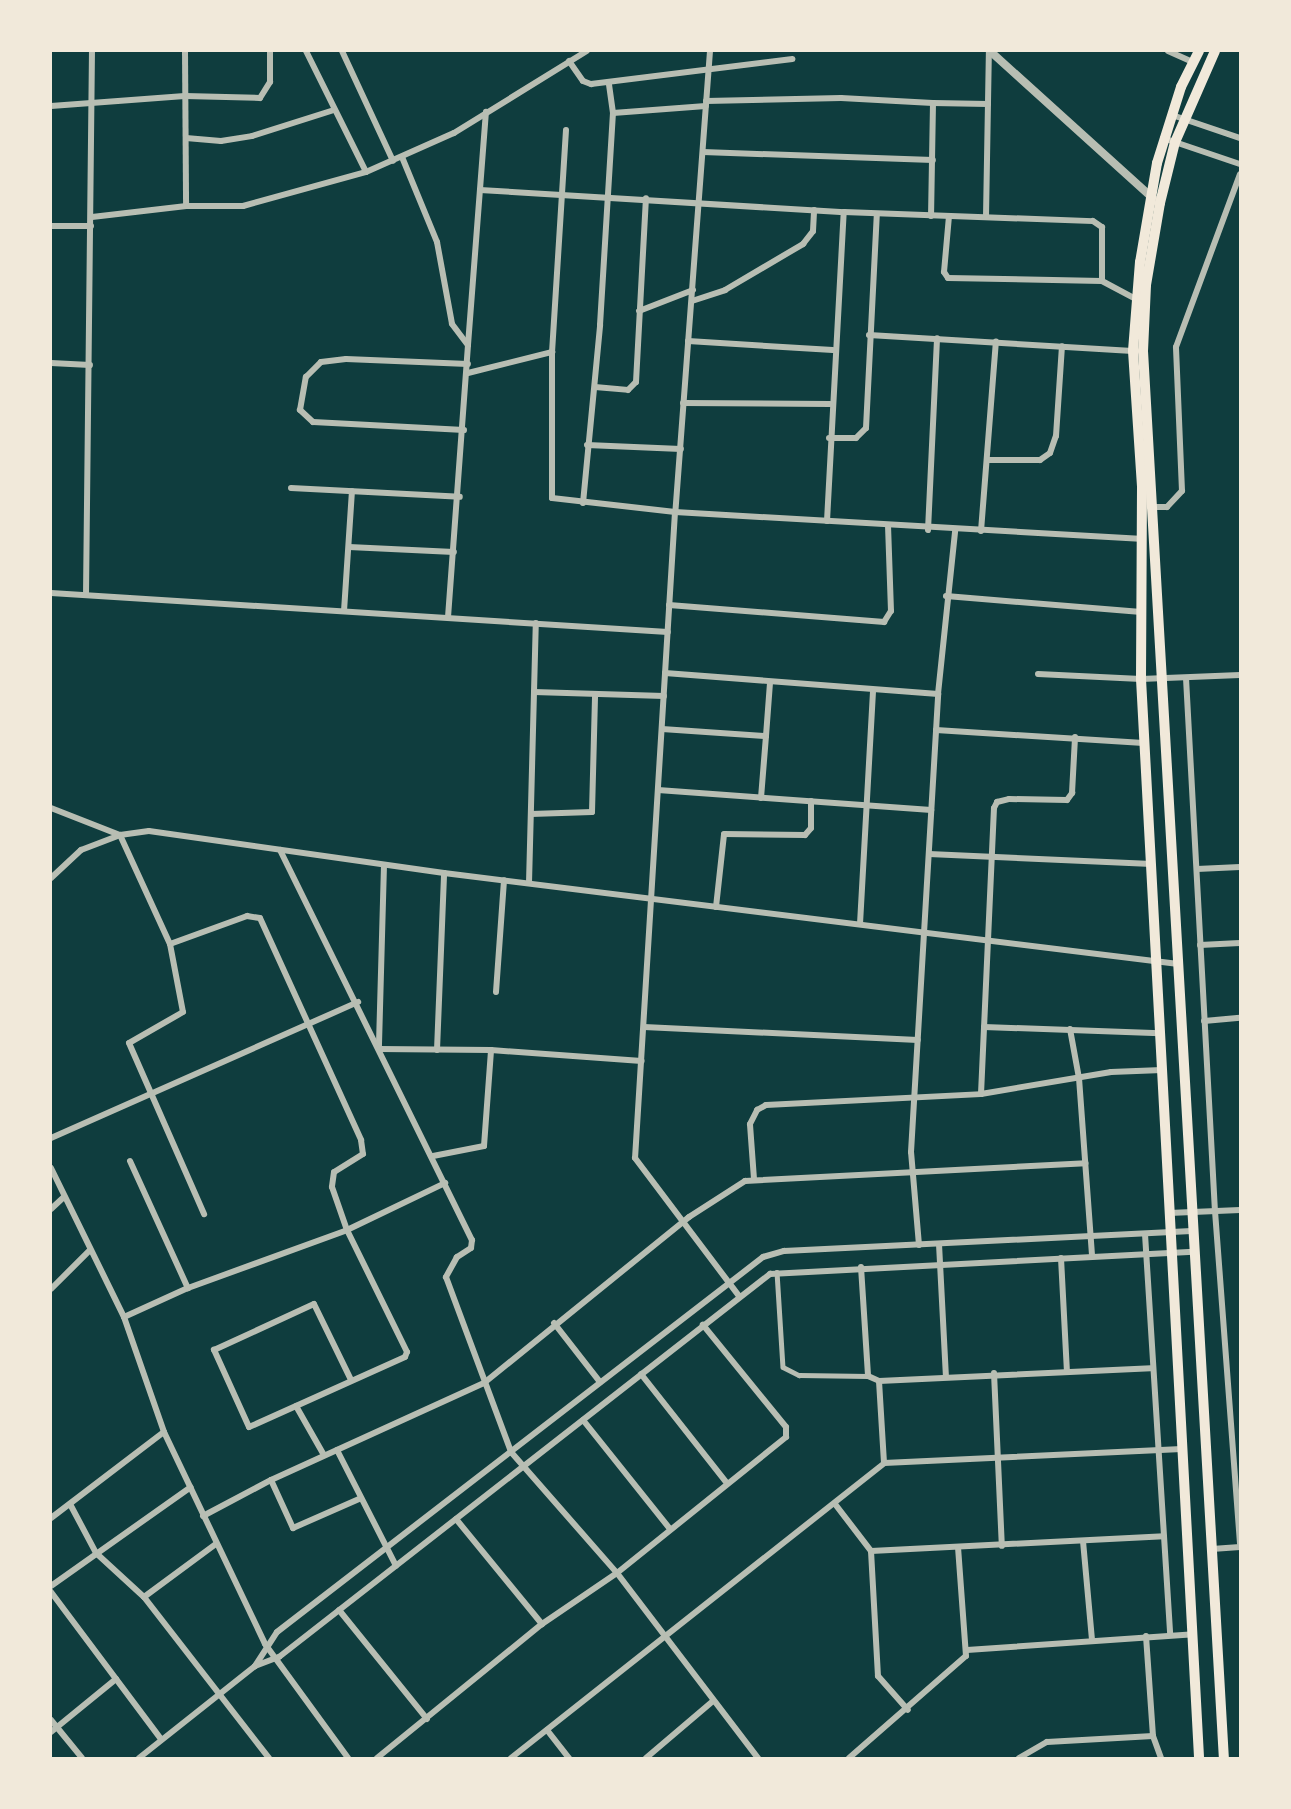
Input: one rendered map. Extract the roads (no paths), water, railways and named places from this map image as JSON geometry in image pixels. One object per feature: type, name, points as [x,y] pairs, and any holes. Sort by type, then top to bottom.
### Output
[{"type":"main road","points":[[1199,51],[1163,138],[1150,197],[1136,299],[1133,351],[1142,488],[1139,539],[1144,743],[1199,1758]]},
{"type":"main road","points":[[1215,51],[1175,142],[1160,203],[1149,258],[1143,351],[1223,1758]]},
{"type":"main road","points":[[1156,935],[1176,935]]},
{"type":"street","points":[[86,595],[92,51]]},
{"type":"street","points":[[185,51],[186,206]]},
{"type":"street","points":[[51,106],[185,96],[260,99],[270,82],[270,51]]},
{"type":"street","points":[[306,51],[366,172]]},
{"type":"street","points":[[342,51],[393,161]]},
{"type":"street","points":[[92,217],[186,206],[243,206],[366,172],[402,157],[486,112],[587,51]]},
{"type":"street","points":[[710,51],[675,512],[636,1164],[739,1296]]},
{"type":"street","points":[[986,217],[990,51]]},
{"type":"street","points":[[990,51],[1150,197],[1160,203]]},
{"type":"street","points":[[1168,51],[1193,62]]},
{"type":"street","points":[[569,61],[583,82],[609,83],[792,59]]},
{"type":"street","points":[[583,503],[595,387],[608,195],[613,113],[609,83]]},
{"type":"street","points":[[613,113],[706,104],[841,99],[988,104]]},
{"type":"street","points":[[931,216],[933,103]]},
{"type":"street","points":[[186,138],[221,141],[252,136],[334,110]]},
{"type":"street","points":[[449,617],[460,497],[468,345],[486,112]]},
{"type":"street","points":[[1172,115],[1240,138]]},
{"type":"street","points":[[566,130],[552,352],[549,492],[558,500],[675,512],[928,530],[1139,539]]},
{"type":"street","points":[[1163,138],[1240,163]]},
{"type":"street","points":[[703,152],[933,160]]},
{"type":"street","points":[[402,157],[438,242],[452,324],[468,345]]},
{"type":"street","points":[[1150,507],[1167,507],[1182,491],[1176,347],[1240,174]]},
{"type":"street","points":[[480,190],[608,195],[814,211],[1098,222],[1102,226],[1102,281]]},
{"type":"street","points":[[595,387],[628,390],[636,383],[646,198]]},
{"type":"street","points":[[692,301],[725,290],[803,244],[813,230],[814,211]]},
{"type":"street","points":[[827,521],[830,404],[844,212]]},
{"type":"street","points":[[829,438],[856,439],[865,431],[877,214]]},
{"type":"street","points":[[949,216],[944,272],[948,278],[1102,281],[1136,299]]},
{"type":"street","points":[[51,226],[91,226]]},
{"type":"street","points":[[639,311],[693,290]]},
{"type":"street","points":[[869,335],[1133,351]]},
{"type":"street","points":[[928,530],[937,338]]},
{"type":"street","points":[[688,341],[833,350]]},
{"type":"street","points":[[981,531],[989,460],[996,342]]},
{"type":"street","points":[[989,460],[1040,460],[1050,453],[1056,436],[1062,346]]},
{"type":"street","points":[[468,373],[552,352]]},
{"type":"street","points":[[464,430],[313,422],[300,410],[306,377],[321,362],[346,359],[468,363]]},
{"type":"street","points":[[51,363],[90,365]]},
{"type":"street","points":[[683,403],[830,404]]},
{"type":"street","points":[[587,445],[681,449]]},
{"type":"street","points":[[290,488],[460,497]]},
{"type":"street","points":[[344,611],[352,491]]},
{"type":"street","points":[[669,605],[884,622],[891,611],[888,527]]},
{"type":"street","points":[[919,1245],[913,1172],[914,1097],[938,694],[946,596],[955,531]]},
{"type":"street","points":[[349,547],[454,552]]},
{"type":"street","points":[[51,593],[668,632]]},
{"type":"street","points":[[946,596],[1141,612]]},
{"type":"street","points":[[529,883],[536,623]]},
{"type":"street","points":[[665,673],[938,694]]},
{"type":"street","points":[[1038,674],[1141,679],[1240,675]]},
{"type":"street","points":[[1186,678],[1215,1211],[1240,1546],[1212,1549]]},
{"type":"street","points":[[761,798],[770,683]]},
{"type":"street","points":[[860,924],[873,690]]},
{"type":"street","points":[[534,692],[664,696]]},
{"type":"street","points":[[531,814],[592,812],[595,694]]},
{"type":"street","points":[[662,729],[766,736]]},
{"type":"street","points":[[936,730],[1144,743]]},
{"type":"street","points":[[981,1094],[997,802],[1059,802],[1070,797],[1075,737]]},
{"type":"street","points":[[658,790],[931,810]]},
{"type":"street","points":[[716,907],[724,834],[805,835],[811,828],[811,801]]},
{"type":"street","points":[[51,808],[120,835],[170,944],[183,1012],[130,1038],[129,1043],[204,1214]]},
{"type":"street","points":[[51,877],[81,850],[120,835],[149,831],[444,873],[1178,964]]},
{"type":"street","points":[[280,850],[358,1002],[472,1240],[471,1248],[457,1257],[446,1277],[511,1451],[617,1573],[758,1758]]},
{"type":"street","points":[[929,853],[1152,864]]},
{"type":"street","points":[[379,1049],[384,865]]},
{"type":"street","points":[[1197,869],[1240,867]]},
{"type":"street","points":[[437,1050],[444,873]]},
{"type":"street","points":[[496,992],[504,880]]},
{"type":"street","points":[[170,944],[247,916],[260,918],[363,1147],[361,1158],[332,1176],[347,1230],[407,1352],[405,1357],[249,1427],[214,1350],[314,1304],[351,1380]]},
{"type":"street","points":[[1200,945],[1240,943]]},
{"type":"street","points":[[51,1138],[358,1002]]},
{"type":"street","points":[[1205,1021],[1240,1018]]},
{"type":"street","points":[[644,1027],[918,1040]]},
{"type":"street","points":[[984,1027],[1160,1033]]},
{"type":"street","points":[[1070,1029],[1079,1078],[1092,1256]]},
{"type":"street","points":[[379,1049],[491,1050],[642,1061]]},
{"type":"street","points":[[433,1156],[484,1146],[491,1050]]},
{"type":"street","points":[[754,1179],[750,1124],[757,1110],[981,1094],[1079,1078],[1162,1070]]},
{"type":"street","points":[[130,1161],[188,1288]]},
{"type":"street","points":[[203,1516],[271,1480],[484,1383],[554,1323],[682,1223],[754,1179],[1086,1163]]},
{"type":"street","points":[[51,1168],[124,1317],[164,1432],[216,1544],[265,1644],[345,1755],[335,1758]]},
{"type":"street","points":[[124,1317],[188,1288],[347,1230],[445,1183]]},
{"type":"street","points":[[51,1209],[64,1197]]},
{"type":"street","points":[[1170,1213],[1240,1210]]},
{"type":"street","points":[[255,1666],[265,1644],[754,1262],[784,1251],[1192,1231]]},
{"type":"street","points":[[1145,1234],[1151,1368],[1170,1634]]},
{"type":"street","points":[[939,1244],[946,1376]]},
{"type":"street","points":[[51,1289],[90,1250]]},
{"type":"street","points":[[139,1758],[255,1666],[275,1660],[739,1296],[777,1271],[1194,1252]]},
{"type":"street","points":[[1061,1258],[1067,1371]]},
{"type":"street","points":[[861,1266],[868,1376]]},
{"type":"street","points":[[777,1271],[783,1367],[799,1375],[868,1376],[879,1381],[994,1373],[1151,1368]]},
{"type":"street","points":[[554,1323],[600,1382]]},
{"type":"street","points":[[377,1758],[542,1624],[617,1573],[726,1482],[782,1442],[786,1427],[703,1325]]},
{"type":"street","points":[[994,1373],[1002,1546]]},
{"type":"street","points":[[641,1374],[726,1482]]},
{"type":"street","points":[[879,1381],[884,1463]]},
{"type":"street","points":[[296,1406],[324,1455]]},
{"type":"street","points":[[583,1420],[670,1529]]},
{"type":"street","points":[[51,1518],[164,1432]]},
{"type":"street","points":[[511,1758],[663,1634],[835,1504],[884,1463],[1182,1449]]},
{"type":"street","points":[[337,1450],[396,1566]]},
{"type":"street","points":[[271,1480],[293,1528],[361,1498]]},
{"type":"street","points":[[161,1739],[51,1589],[96,1553],[191,1487]]},
{"type":"street","points":[[69,1504],[96,1553],[144,1597],[269,1758]]},
{"type":"street","points":[[835,1504],[871,1551],[878,1676],[908,1710]]},
{"type":"street","points":[[456,1519],[542,1624]]},
{"type":"street","points":[[871,1551],[1164,1536]]},
{"type":"street","points":[[1083,1541],[1092,1639]]},
{"type":"street","points":[[144,1597],[216,1544]]},
{"type":"street","points":[[849,1758],[858,1756],[964,1660],[967,1650],[958,1548]]},
{"type":"street","points":[[339,1610],[427,1719]]},
{"type":"street","points":[[967,1650],[1092,1639],[1193,1634]]},
{"type":"street","points":[[1146,1636],[1153,1736],[1161,1758]]},
{"type":"street","points":[[54,1730],[116,1679]]},
{"type":"street","points":[[646,1758],[713,1700]]},
{"type":"street","points":[[51,1720],[54,1730],[82,1758]]},
{"type":"street","points":[[547,1730],[569,1758]]},
{"type":"street","points":[[1019,1758],[1046,1742],[1153,1736]]}]
